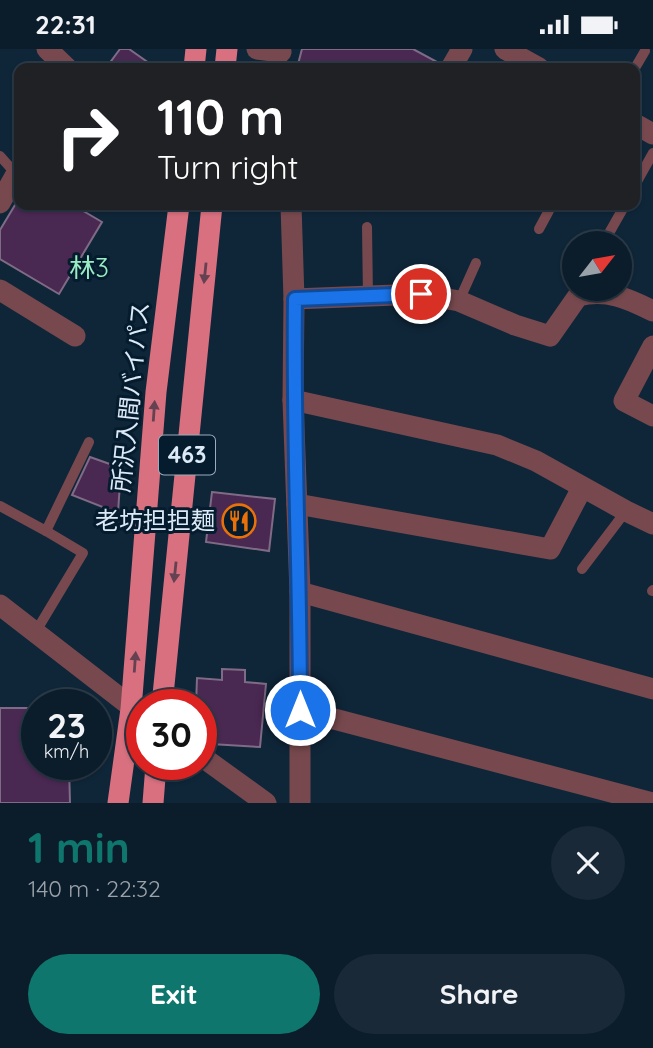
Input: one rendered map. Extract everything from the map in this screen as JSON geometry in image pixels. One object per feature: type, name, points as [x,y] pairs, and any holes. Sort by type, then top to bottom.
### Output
[{"type":"highway","name":"所沢入間バイパス","points":[[137,689],[156,392],[178,210]]},
{"type":"highway","name":"463","points":[[164,689],[212,210]]},
{"type":"highway","name":"所沢入間バイパス","points":[[118,803],[126,763]]},
{"type":"highway","points":[[153,803],[155,780]]},
{"type":"street","points":[[47,49],[62,63]]},
{"type":"street","points":[[257,49],[282,56]]},
{"type":"street","points":[[505,49],[535,62]]},
{"type":"street","points":[[0,203],[14,179]]},
{"type":"street","points":[[291,210],[295,299],[293,400],[300,593],[300,803]]},
{"type":"street","points":[[0,291],[75,336]]},
{"type":"street","points":[[295,299],[421,294],[459,301],[514,325],[550,336],[578,296],[594,292],[619,295],[653,311]]},
{"type":"street","points":[[653,346],[624,401],[653,416]]},
{"type":"street","points":[[293,400],[497,445],[536,461],[653,524]]},
{"type":"street","points":[[297,504],[550,549],[582,488]]},
{"type":"street","points":[[300,593],[653,689]]},
{"type":"street","points":[[0,605],[126,704]]},
{"type":"street","points":[[300,710],[653,802]]},
{"type":"street","points":[[217,768],[266,803]]},
{"type":"lane","points":[[638,63],[645,51]]},
{"type":"lane","points":[[640,176],[653,153]]},
{"type":"lane","points":[[0,156],[14,168]]},
{"type":"lane","points":[[540,229],[550,210]]},
{"type":"lane","points":[[610,231],[622,210]]},
{"type":"lane","points":[[367,227],[368,297]]},
{"type":"lane","points":[[459,301],[476,263]]},
{"type":"lane","points":[[46,531],[89,442]]},
{"type":"lane","points":[[0,506],[83,553],[35,633]]},
{"type":"lane","points":[[582,569],[626,511]]},
{"type":"building","points":[[120,49],[129,49],[149,63],[110,63]]},
{"type":"building","points":[[302,49],[413,49],[439,63],[298,63]]},
{"type":"building","points":[[14,207],[14,210],[82,210],[102,222],[59,294],[0,259],[0,230]]},
{"type":"building","points":[[90,457],[121,468],[118,513],[72,495]]},
{"type":"building","points":[[212,492],[275,499],[269,551],[206,542]]},
{"type":"building","points":[[222,669],[245,670],[245,682],[266,684],[260,747],[217,744],[217,689],[197,689],[197,678],[222,680]]},
{"type":"building","points":[[0,708],[21,708],[21,780],[69,780],[70,803],[0,803]]},
{"type":"place","name":"老坊担担麺","points":[[239,521]]},
{"type":"district","name":"林3","points":[[89,268]]},
{"type":"route","points":[[300,710],[300,593],[293,400],[295,299],[421,294]]}]
